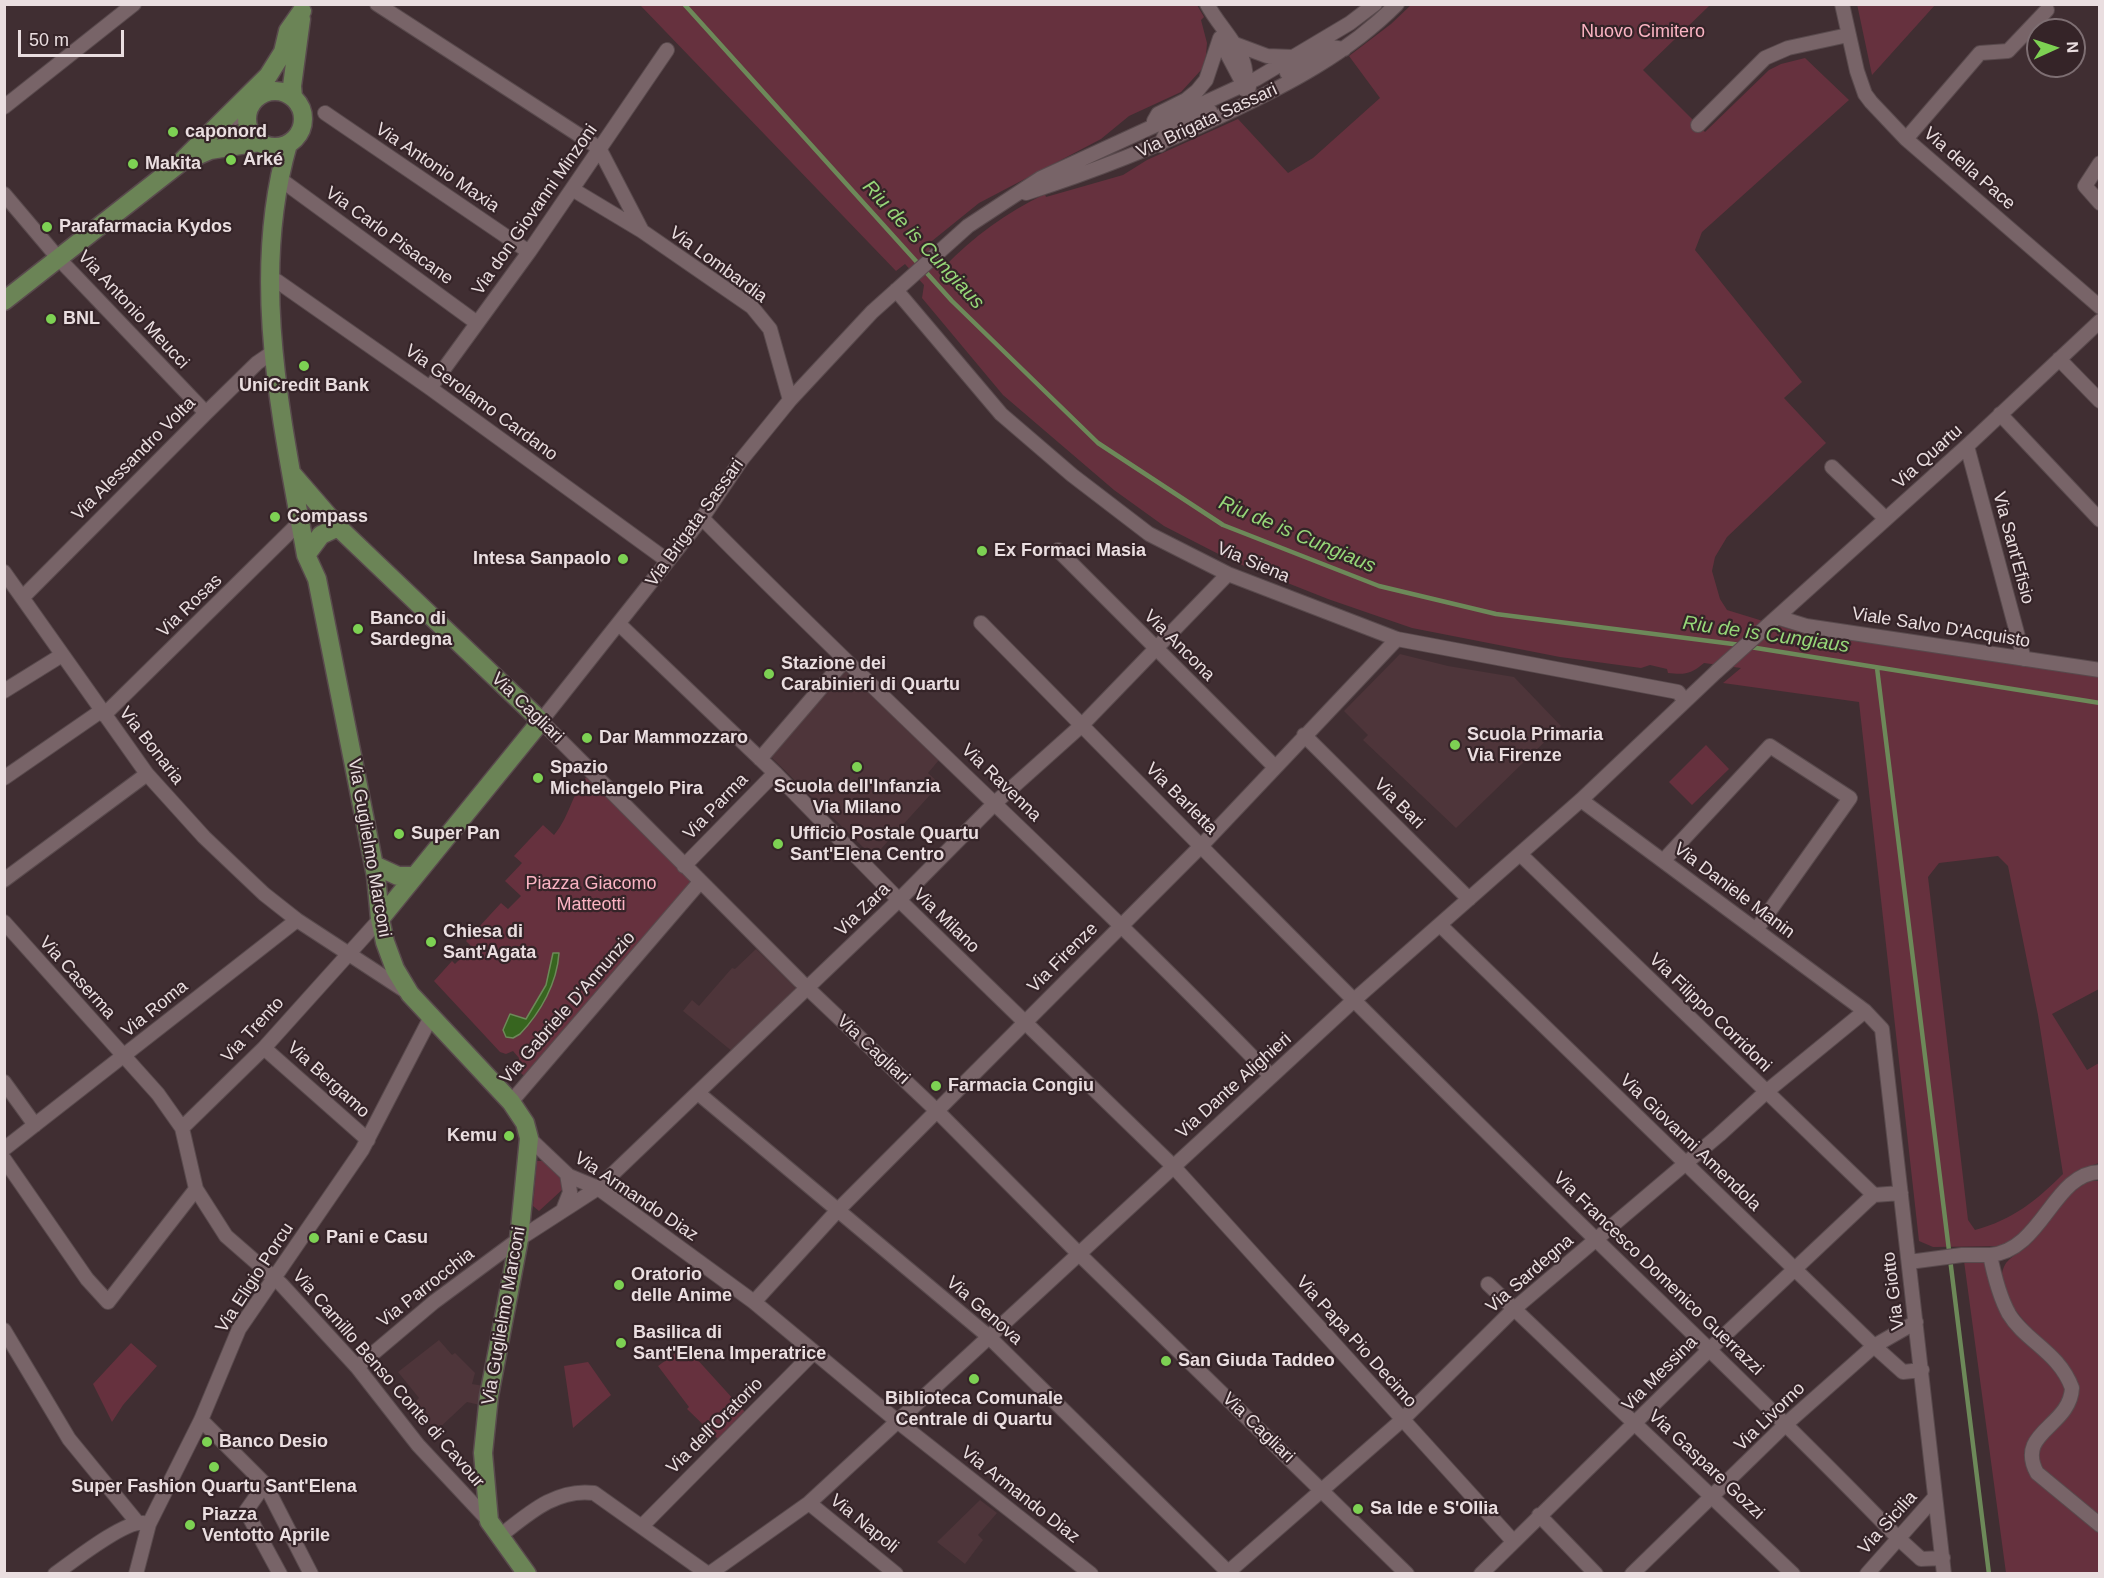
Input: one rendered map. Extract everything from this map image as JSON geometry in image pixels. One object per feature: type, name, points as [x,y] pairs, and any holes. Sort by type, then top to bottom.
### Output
[{"type":"main road","points":[[269,92],[281,77],[289,61],[302,8]]},
{"type":"main road","points":[[293,98],[292,86],[302,8]]},
{"type":"main road","points":[[4,301],[180,163],[268,76],[283,52],[288,31],[302,8]]},
{"type":"main road","points":[[180,163],[210,150],[264,144],[288,144],[302,127],[300,108],[293,98],[282,92],[269,92],[260,96],[248,112],[251,134],[264,144]]},
{"type":"main road","name":"Via Guglielmo Marconi","points":[[264,144],[280,176]]},
{"type":"main road","name":"Via Guglielmo Marconi","points":[[288,144],[280,176],[269,282],[275,377],[306,555],[317,579],[374,865],[380,919],[395,969],[410,994],[511,1102],[525,1123],[529,1138],[519,1239],[489,1396],[485,1431],[483,1454],[489,1521]]},
{"type":"main road","name":"Via Cagliari","points":[[293,476],[338,527],[541,721]]},
{"type":"main road","points":[[306,555],[321,535],[338,527]]},
{"type":"main road","name":"Via Brigata Sassari","points":[[380,919],[541,721]]},
{"type":"main road","points":[[374,865],[398,876],[414,876]]},
{"type":"main road","points":[[489,1521],[527,1574]]},
{"type":"street","points":[[4,107],[134,4]]},
{"type":"street","points":[[377,4],[599,148]]},
{"type":"street","points":[[1207,4],[1217,24],[1221,42],[1245,84],[1252,90],[1292,71],[1330,48],[1344,49]]},
{"type":"street","name":"Via Brigata Sassari","points":[[541,721],[702,518],[742,459],[790,400],[872,312],[936,253],[968,226],[1041,178],[1245,84],[1295,57],[1375,4]]},
{"type":"street","name":"Via della Pace","points":[[1842,4],[1848,35],[1865,94],[1906,139],[2100,307]]},
{"type":"street","name":"Via Brigata Sassari","points":[[1007,200],[1101,169],[1160,145],[1294,80],[1344,49],[1394,7]]},
{"type":"street","points":[[1906,139],[1980,53],[2008,51],[2047,10]]},
{"type":"street","points":[[1217,24],[1235,44],[1246,64],[1245,84]]},
{"type":"street","points":[[1698,125],[1765,58],[1788,48],[1848,35]]},
{"type":"street","points":[[1152,126],[1158,114],[1186,100],[1197,91],[1206,80],[1221,42]]},
{"type":"street","points":[[1235,44],[1267,57],[1295,57]]},
{"type":"street","name":"Via don Giovanni Minzoni","points":[[430,388],[529,252],[667,50]]},
{"type":"street","name":"Via Brigata Sassari","points":[[1160,145],[1167,131],[1242,96],[1245,84]]},
{"type":"street","points":[[215,127],[248,112]]},
{"type":"street","name":"Via Antonio Maxia","points":[[325,113],[529,252]]},
{"type":"street","name":"Via Lombardia","points":[[599,148],[642,231]]},
{"type":"street","points":[[2100,163],[2085,186],[2100,203]]},
{"type":"street","name":"Via Carlo Pisacane","points":[[280,176],[477,323]]},
{"type":"street","name":"Via Lombardia","points":[[572,189],[642,231],[752,307],[770,329],[790,400]]},
{"type":"street","name":"Via Antonio Meucci","points":[[4,194],[59,259],[206,413]]},
{"type":"street","name":"Via Gerolamo Cardano","points":[[269,282],[277,281],[430,388],[668,561]]},
{"type":"street","name":"Via Siena","points":[[896,290],[1001,414],[1063,467],[1149,534],[1228,574],[1397,639],[1678,692],[1685,701]]},
{"type":"street","name":"Via Quartu","points":[[1772,622],[1967,446],[2100,321]]},
{"type":"street","name":"Via Alessandro Volta","points":[[24,596],[257,363],[273,352]]},
{"type":"street","points":[[2059,359],[2100,401]]},
{"type":"street","points":[[2000,414],[2100,520]]},
{"type":"street","name":"Via Sant'Efisio","points":[[1967,446],[2024,659]]},
{"type":"street","points":[[1832,466],[1886,519]]},
{"type":"street","name":"Via Ravenna","points":[[702,518],[845,660],[996,802],[1271,1077]]},
{"type":"street","name":"Via Rosas","points":[[4,778],[103,713],[300,522]]},
{"type":"street","name":"Via Ancona","points":[[1058,549],[1275,767]]},
{"type":"street","name":"Via Bonaria","points":[[4,572],[24,596],[62,655],[147,774],[204,837],[264,894],[297,920],[410,994]]},
{"type":"street","name":"Via Zara","points":[[519,1239],[598,1188],[899,900],[996,802],[1082,725],[1228,574]]},
{"type":"street","name":"Viale Salvo D'Acquisto","points":[[1772,622],[2100,670]]},
{"type":"street","name":"Via Dante Alighieri","points":[[708,1574],[809,1503],[1353,1001],[1521,855],[1772,622]]},
{"type":"street","name":"Via Barletta","points":[[981,623],[1202,844],[1353,1001]]},
{"type":"street","name":"Via Milano","points":[[619,624],[775,773],[899,900],[1173,1166]]},
{"type":"street","name":"Via Firenze","points":[[754,1302],[838,1210],[1202,844],[1397,639]]},
{"type":"street","points":[[4,691],[62,655]]},
{"type":"street","points":[[760,759],[845,660]]},
{"type":"street","name":"Via Cagliari","points":[[541,721],[807,988],[937,1111],[1079,1254],[1407,1574]]},
{"type":"street","name":"Via Bari","points":[[1304,735],[1469,899]]},
{"type":"street","points":[[1663,861],[1770,746],[1850,798],[1756,930]]},
{"type":"street","name":"Via Parma","points":[[684,866],[775,773]]},
{"type":"street","points":[[4,880],[147,774]]},
{"type":"street","name":"Via Daniele Manin","points":[[1581,800],[1865,1011]]},
{"type":"street","name":"Via Filippo Corridoni","points":[[1521,855],[1874,1195]]},
{"type":"street","name":"Via Gabriele D'Annunzio","points":[[511,1102],[700,882]]},
{"type":"street","name":"Via Trento","points":[[182,1128],[264,1047],[380,919]]},
{"type":"street","name":"Via Roma","points":[[4,1149],[124,1058],[297,920]]},
{"type":"street","name":"Via Caserma","points":[[4,922],[124,1058]]},
{"type":"street","name":"Via Giovanni Amendola","points":[[1441,926],[1874,1346],[1904,1372],[1922,1370]]},
{"type":"street","name":"Via Francesco Domenico Guerrazzi","points":[[1353,1001],[1596,1241],[1711,1348],[1898,1538],[1921,1559],[1943,1558]]},
{"type":"street","name":"Via Sardegna","points":[[1228,1573],[1402,1420],[1514,1309],[1596,1241],[1766,1092],[1865,1011]]},
{"type":"street","name":"Via Giotto","points":[[1865,1011],[1882,1029],[1944,1574]]},
{"type":"street","name":"Via Eligio Porcu","points":[[136,1574],[143,1523],[201,1420],[239,1329],[276,1278],[368,1140],[432,1015]]},
{"type":"street","name":"Via Bergamo","points":[[264,1047],[368,1140]]},
{"type":"street","name":"Via Camillo Benso Conte di Cavour","points":[[124,1058],[158,1094],[182,1128],[196,1189],[225,1236],[276,1278],[357,1367],[418,1445],[489,1521]]},
{"type":"street","points":[[4,1082],[35,1125]]},
{"type":"street","name":"Via Genova","points":[[698,1093],[988,1336],[1228,1573]]},
{"type":"street","name":"Via Armando Diaz","points":[[529,1138],[567,1174],[598,1188],[754,1302],[897,1421],[1091,1574]]},
{"type":"street","points":[[4,1159],[87,1279],[108,1302],[196,1189]]},
{"type":"street","name":"Via Papa Pio Decimo","points":[[1173,1166],[1513,1542]]},
{"type":"street","points":[[1909,1262],[1962,1255],[2004,1254],[2031,1235],[2058,1199],[2078,1179],[2100,1173]]},
{"type":"street","points":[[563,1210],[570,1192],[567,1174]]},
{"type":"street","points":[[1874,1195],[1900,1193]]},
{"type":"street","name":"Via Messina","points":[[1481,1574],[1711,1348],[1874,1195]]},
{"type":"street","name":"Via Parrocchia","points":[[357,1367],[434,1302],[519,1239]]},
{"type":"street","points":[[1990,1255],[2000,1294],[2010,1315],[2058,1362],[2072,1388],[2068,1409],[2046,1429],[2033,1447],[2032,1464],[2037,1473],[2100,1525]]},
{"type":"street","name":"Via Gaspare Gozzi","points":[[1488,1284],[1714,1496],[1793,1574]]},
{"type":"street","name":"Via Livorno","points":[[1632,1574],[1786,1424],[1874,1346],[1916,1322]]},
{"type":"street","points":[[4,1330],[69,1439],[143,1523],[118,1532],[55,1574]]},
{"type":"street","name":"Via dell'Oratorio","points":[[642,1526],[814,1352]]},
{"type":"street","points":[[201,1420],[265,1484],[311,1574]]},
{"type":"street","points":[[265,1484],[246,1511],[280,1574]]},
{"type":"street","points":[[500,1536],[538,1506],[578,1491],[594,1493],[708,1574]]},
{"type":"street","name":"Via Sicilia","points":[[1867,1574],[1935,1497]]},
{"type":"street","name":"Via Napoli","points":[[809,1503],[896,1574]]},
{"type":"street","points":[[1539,1515],[1596,1574]]},
{"type":"shaded area","name":"Scuola Primaria Via Firenze","points":[[1400,654],[1448,666],[1514,677],[1561,726],[1456,828],[1363,740],[1368,735],[1344,711]]},
{"type":"shaded area","name":"Scuola dell'Infanzia Via Milano","points":[[845,670],[939,760],[928,773],[940,784],[870,861],[869,853],[770,756]]},
{"type":"shaded area","points":[[756,949],[798,990],[733,1052],[683,1011],[692,1000],[699,1006],[732,968],[735,969]]},
{"type":"shaded area","points":[[553,953],[559,953],[558,964],[541,1007],[520,1034],[513,1038],[506,1037],[503,1030],[510,1014],[526,1019],[546,985]]},
{"type":"shaded area","points":[[439,1340],[452,1355],[455,1353],[475,1373],[472,1384],[484,1386],[480,1405],[467,1402],[436,1431],[413,1404],[419,1398],[398,1372]]},
{"type":"shaded area","points":[[980,1500],[997,1513],[978,1535],[983,1540],[965,1564],[937,1542]]},
{"type":"green space","points":[[1857,4],[1935,4],[1935,5],[1872,75]]},
{"type":"green space","name":"Nuovo Cimitero","points":[[640,5],[1197,5],[1204,17],[1201,20],[1207,43],[1206,55],[1202,69],[1181,92],[1129,116],[1101,139],[979,203],[927,245],[944,267],[991,226],[1045,194],[1046,197],[1123,175],[1147,160],[1238,119],[1288,173],[1313,158],[1380,98],[1349,56],[1391,24],[1411,5],[1710,5],[1643,70],[1705,132],[1769,70],[1781,64],[1805,58],[1849,100],[1702,232],[1695,250],[1802,382],[1784,398],[1826,443],[1727,537],[1715,557],[1712,571],[1720,599],[1727,610],[1789,629],[2099,676],[2099,989],[2052,1014],[2087,1070],[2099,1063],[2099,1163],[2078,1170],[2033,1223],[2005,1246],[1933,1247],[1919,1241],[1859,702],[1723,683],[1741,668],[1704,663],[1688,673],[1668,673],[1667,669],[1650,665],[1641,668],[1560,657],[1412,628],[1328,599],[1232,561],[1164,526],[1114,490],[1003,395],[922,298],[924,285],[905,264],[896,271]],"holes":[[[1998,856],[2008,866],[2038,1015],[2063,1174],[2023,1208],[2001,1221],[1975,1230],[1968,1220],[1928,877],[1939,863]]]},
{"type":"green space","points":[[1706,745],[1729,769],[1692,805],[1669,782]]},
{"type":"green space","name":"Piazza Giacomo Matteotti","points":[[590,773],[695,881],[524,1076],[518,1070],[519,1058],[513,1051],[506,1054],[500,1052],[434,981],[452,961],[455,964],[472,947],[466,941],[501,903],[508,909],[521,896],[505,881],[522,863],[514,856],[543,825],[554,835],[579,788]]},
{"type":"green space","points":[[537,1161],[545,1161],[563,1180],[563,1189],[539,1211],[533,1206]]},
{"type":"green space","points":[[2090,1181],[2099,1181],[2099,1521],[2042,1470],[2039,1457],[2041,1446],[2047,1436],[2072,1411],[2077,1401],[2077,1388],[2071,1374],[2016,1310],[2006,1294],[2002,1278],[2006,1263],[2031,1243],[2072,1193]]},
{"type":"green space","points":[[1977,1259],[1984,1263],[1990,1279],[2062,1376],[2067,1392],[2027,1463],[2029,1473],[2038,1483],[2099,1533],[2099,1573],[2006,1573],[1964,1261]]},
{"type":"green space","points":[[131,1343],[157,1366],[123,1405],[112,1422],[93,1384]]},
{"type":"green space","points":[[685,1346],[745,1412],[718,1439],[687,1409],[689,1407],[658,1366]]},
{"type":"green space","points":[[588,1362],[611,1395],[573,1428],[564,1366]]},
{"type":"waterway","name":"Riu de is Cungiaus","points":[[684,4],[952,301],[1098,443],[1223,525],[1379,586],[1496,614],[1741,645]]},
{"type":"waterway","name":"Riu de is Cungiaus","points":[[1750,647],[2100,703]]},
{"type":"waterway","points":[[1877,668],[1989,1574]]},
{"type":"place","name":"caponord","points":[[173,132]]},
{"type":"place","name":"Arké","points":[[231,160]]},
{"type":"place","name":"Makita","points":[[133,164]]},
{"type":"place","name":"Parafarmacia Kydos","points":[[47,227]]},
{"type":"place","name":"BNL","points":[[51,319]]},
{"type":"place","name":"UniCredit Bank","points":[[304,366]]},
{"type":"place","name":"Compass","points":[[275,517]]},
{"type":"place","name":"Ex Formaci Masia","points":[[982,551]]},
{"type":"place","name":"Intesa Sanpaolo","points":[[623,559]]},
{"type":"place","name":"Banco di Sardegna","points":[[358,629]]},
{"type":"place","name":"Stazione dei Carabinieri di Quartu","points":[[769,674]]},
{"type":"place","name":"Dar Mammozzaro","points":[[587,738]]},
{"type":"place","name":"Scuola Primaria Via Firenze","points":[[1455,745]]},
{"type":"place","name":"Scuola dell'Infanzia Via Milano","points":[[857,767]]},
{"type":"place","name":"Spazio Michelangelo Pira","points":[[538,778]]},
{"type":"place","name":"Super Pan","points":[[399,834]]},
{"type":"place","name":"Ufficio Postale Quartu Sant'Elena Centro","points":[[778,844]]},
{"type":"place","name":"Chiesa di Sant'Agata","points":[[431,942]]},
{"type":"place","name":"Farmacia Congiu","points":[[936,1086]]},
{"type":"place","name":"Kemu","points":[[509,1136]]},
{"type":"place","name":"Pani e Casu","points":[[314,1238]]},
{"type":"place","name":"Oratorio delle Anime","points":[[619,1285]]},
{"type":"place","name":"Basilica di Sant'Elena Imperatrice","points":[[621,1343]]},
{"type":"place","name":"San Giuda Taddeo","points":[[1166,1361]]},
{"type":"place","name":"Biblioteca Comunale Centrale di Quartu","points":[[974,1379]]},
{"type":"place","name":"Banco Desio","points":[[207,1442]]},
{"type":"place","name":"Super Fashion Quartu Sant'Elena","points":[[214,1467]]},
{"type":"place","name":"Sa Ide e S'Ollia","points":[[1358,1509]]},
{"type":"place","name":"Piazza Ventotto Aprile","points":[[190,1525]]}]
